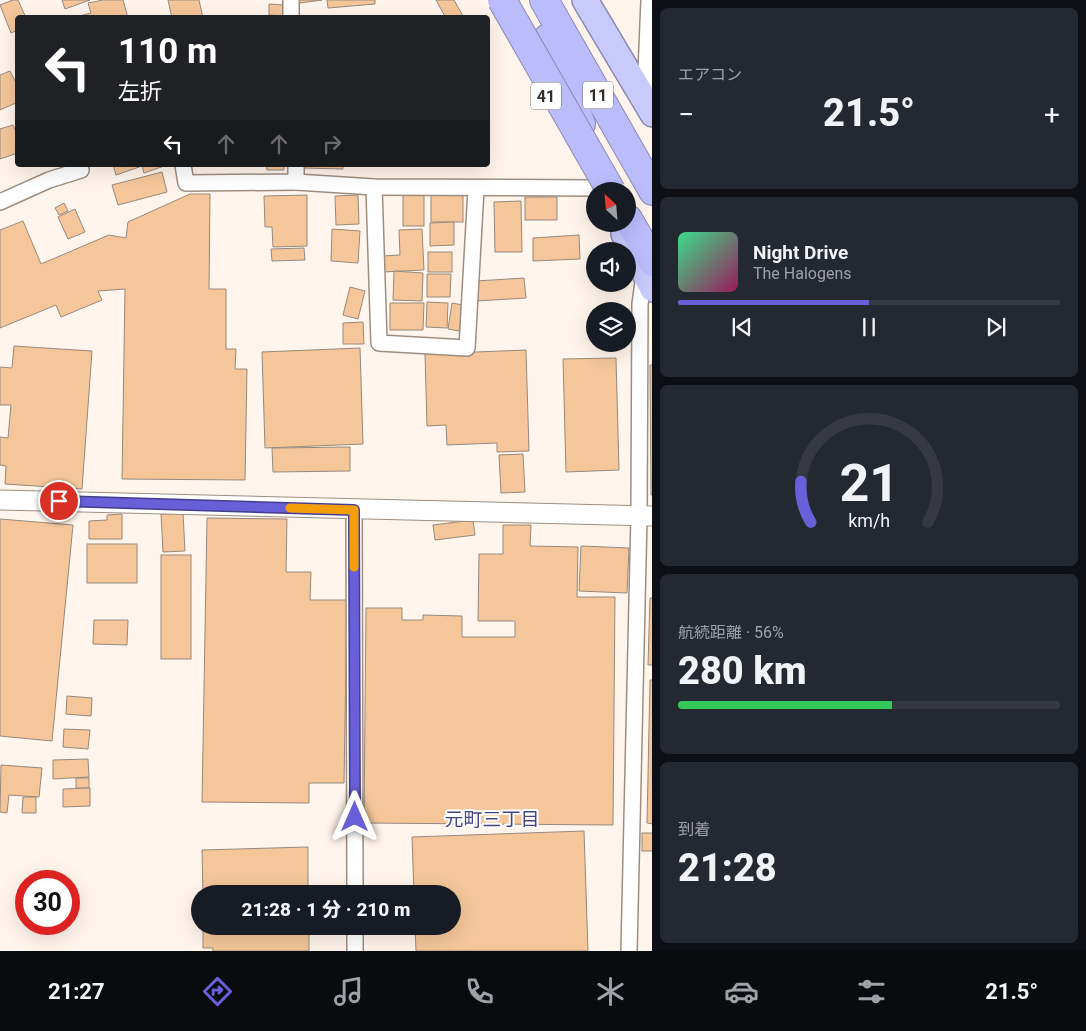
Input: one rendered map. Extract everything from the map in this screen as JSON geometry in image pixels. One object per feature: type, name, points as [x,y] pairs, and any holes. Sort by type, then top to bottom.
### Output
[{"type":"highway","name":"41","points":[[491,0],[599,182]]},
{"type":"highway","name":"11","points":[[502,0],[600,182]]},
{"type":"highway","points":[[528,0],[554,50],[601,182]]},
{"type":"highway","name":"11","points":[[544,0],[652,191]]},
{"type":"highway","points":[[585,0],[648,107]]},
{"type":"highway","points":[[623,232],[649,276]]},
{"type":"highway","points":[[633,232],[649,276]]},
{"type":"street","points":[[291,0],[291,15]]},
{"type":"street","points":[[648,107],[649,0]]},
{"type":"street","points":[[183,167],[186,183],[296,182],[374,187],[586,190]]},
{"type":"street","points":[[296,167],[296,182]]},
{"type":"street","points":[[0,202],[49,180],[81,170]]},
{"type":"street","points":[[374,187],[379,343],[467,348],[476,189]]},
{"type":"street","points":[[629,951],[646,516],[640,304],[649,276]]},
{"type":"street","points":[[0,500],[646,516]]},
{"type":"street","points":[[354,510],[355,885]]},
{"type":"street","points":[[355,935],[355,951]]},
{"type":"building","points":[[18,0],[25,15],[15,15],[15,31],[11,33],[0,5]]},
{"type":"building","points":[[62,0],[90,0],[65,9]]},
{"type":"building","points":[[103,0],[123,0],[127,15],[83,15],[91,13],[88,3]]},
{"type":"building","points":[[168,0],[199,0],[202,15],[171,15]]},
{"type":"building","points":[[299,0],[322,0],[300,3]]},
{"type":"building","points":[[327,0],[375,0],[375,4],[328,8]]},
{"type":"building","points":[[436,0],[454,0],[462,15],[444,15]]},
{"type":"building","points":[[269,4],[283,5],[283,15],[269,15]]},
{"type":"building","points":[[10,71],[15,81],[15,103],[0,110],[0,75]]},
{"type":"building","points":[[13,125],[15,129],[15,154],[0,159],[0,129]]},
{"type":"building","points":[[114,167],[139,167],[116,175]]},
{"type":"building","points":[[142,167],[161,167],[144,173]]},
{"type":"building","points":[[266,167],[284,167],[284,170],[267,170]]},
{"type":"building","points":[[343,167],[343,169],[303,168]]},
{"type":"building","points":[[162,172],[167,192],[118,205],[112,185]]},
{"type":"building","points":[[190,194],[210,194],[209,289],[226,289],[226,349],[236,349],[235,369],[247,369],[245,480],[122,479],[125,289],[98,291],[102,300],[61,317],[56,305],[0,328],[0,230],[23,221],[41,264],[109,235],[126,238],[128,222]]},
{"type":"building","points":[[403,194],[424,194],[424,226],[403,226]]},
{"type":"building","points":[[307,195],[307,246],[273,247],[272,227],[265,227],[264,196]]},
{"type":"building","points":[[358,195],[359,224],[336,225],[335,196]]},
{"type":"building","points":[[431,195],[463,195],[463,222],[431,222]]},
{"type":"building","points":[[525,197],[557,197],[557,220],[525,220]]},
{"type":"building","points":[[521,201],[522,252],[495,252],[494,202]]},
{"type":"building","points":[[64,203],[68,211],[59,215],[55,208]]},
{"type":"building","points":[[75,209],[85,232],[68,239],[58,217]]},
{"type":"building","points":[[454,222],[454,245],[430,246],[430,223]]},
{"type":"building","points":[[332,229],[360,231],[358,263],[331,261]]},
{"type":"building","points":[[422,229],[424,270],[382,272],[382,256],[400,255],[399,230]]},
{"type":"building","points":[[579,235],[580,259],[533,261],[533,238]]},
{"type":"building","points":[[304,248],[305,260],[272,261],[271,249]]},
{"type":"building","points":[[428,252],[452,252],[452,272],[428,272]]},
{"type":"building","points":[[394,271],[423,273],[422,301],[393,300]]},
{"type":"building","points":[[427,274],[451,274],[450,297],[427,297]]},
{"type":"building","points":[[524,278],[526,298],[477,301],[476,281]]},
{"type":"building","points":[[350,287],[365,291],[358,319],[343,315]]},
{"type":"building","points":[[427,302],[448,303],[447,328],[426,327]]},
{"type":"building","points":[[390,303],[424,303],[423,330],[390,330]]},
{"type":"building","points":[[452,303],[463,305],[459,331],[448,329]]},
{"type":"building","points":[[363,322],[364,344],[343,344],[343,323]]},
{"type":"building","points":[[14,346],[92,351],[82,489],[5,484],[6,466],[0,465],[0,437],[8,438],[11,405],[0,405],[0,367],[12,368]]},
{"type":"building","points":[[360,348],[363,444],[265,448],[262,352]]},
{"type":"building","points":[[526,350],[529,451],[497,452],[497,443],[447,445],[446,425],[427,426],[425,354]]},
{"type":"building","points":[[616,358],[619,470],[566,472],[563,359]]},
{"type":"building","points":[[650,365],[652,365],[652,495]]},
{"type":"building","points":[[350,447],[350,471],[273,472],[272,448]]},
{"type":"building","points":[[523,454],[525,492],[501,493],[499,455]]},
{"type":"building","points":[[183,513],[185,551],[163,552],[161,514]]},
{"type":"building","points":[[122,514],[122,539],[89,539],[89,521],[107,520],[107,515]]},
{"type":"building","points":[[207,518],[287,519],[286,572],[311,572],[310,600],[347,600],[344,783],[309,783],[309,803],[202,802]]},
{"type":"building","points":[[0,519],[73,525],[52,741],[0,736]]},
{"type":"building","points":[[473,520],[475,535],[435,540],[433,525]]},
{"type":"building","points":[[503,525],[531,525],[530,546],[578,547],[577,597],[615,597],[613,825],[364,823],[366,608],[402,608],[402,620],[423,620],[423,615],[462,616],[462,637],[515,637],[515,621],[478,621],[479,554],[503,554]]},
{"type":"building","points":[[87,544],[137,544],[137,583],[87,583]]},
{"type":"building","points":[[581,546],[629,548],[627,593],[579,591]]},
{"type":"building","points":[[161,555],[191,555],[191,659],[161,659]]},
{"type":"building","points":[[650,598],[652,598],[652,665],[648,665]]},
{"type":"building","points":[[94,620],[128,620],[127,645],[93,644]]},
{"type":"building","points":[[650,680],[652,680],[652,824],[647,823]]},
{"type":"building","points":[[67,696],[92,698],[91,716],[66,714]]},
{"type":"building","points":[[64,729],[90,730],[88,749],[63,747]]},
{"type":"building","points":[[88,759],[89,777],[53,779],[53,760]]},
{"type":"building","points":[[1,765],[42,768],[39,797],[9,795],[7,813],[0,812]]},
{"type":"building","points":[[76,778],[89,778],[89,788],[76,788]]},
{"type":"building","points":[[90,788],[90,806],[63,807],[63,789]]},
{"type":"building","points":[[23,797],[36,797],[36,813],[22,813]]},
{"type":"building","points":[[584,831],[588,951],[416,951],[415,935],[461,935],[461,885],[414,885],[412,837]]},
{"type":"building","points":[[642,833],[652,833],[652,851],[642,851]]},
{"type":"building","points":[[308,847],[308,885],[203,885],[202,850]]},
{"type":"building","points":[[203,935],[309,935],[309,951],[213,951],[213,948],[203,948]]},
{"type":"slow traffic","points":[[290,508],[354,510],[354,567]]},
{"type":"district","name":"元町三丁目","points":[[492,819]]},
{"type":"route","points":[[59,501],[354,510],[355,817]]}]
